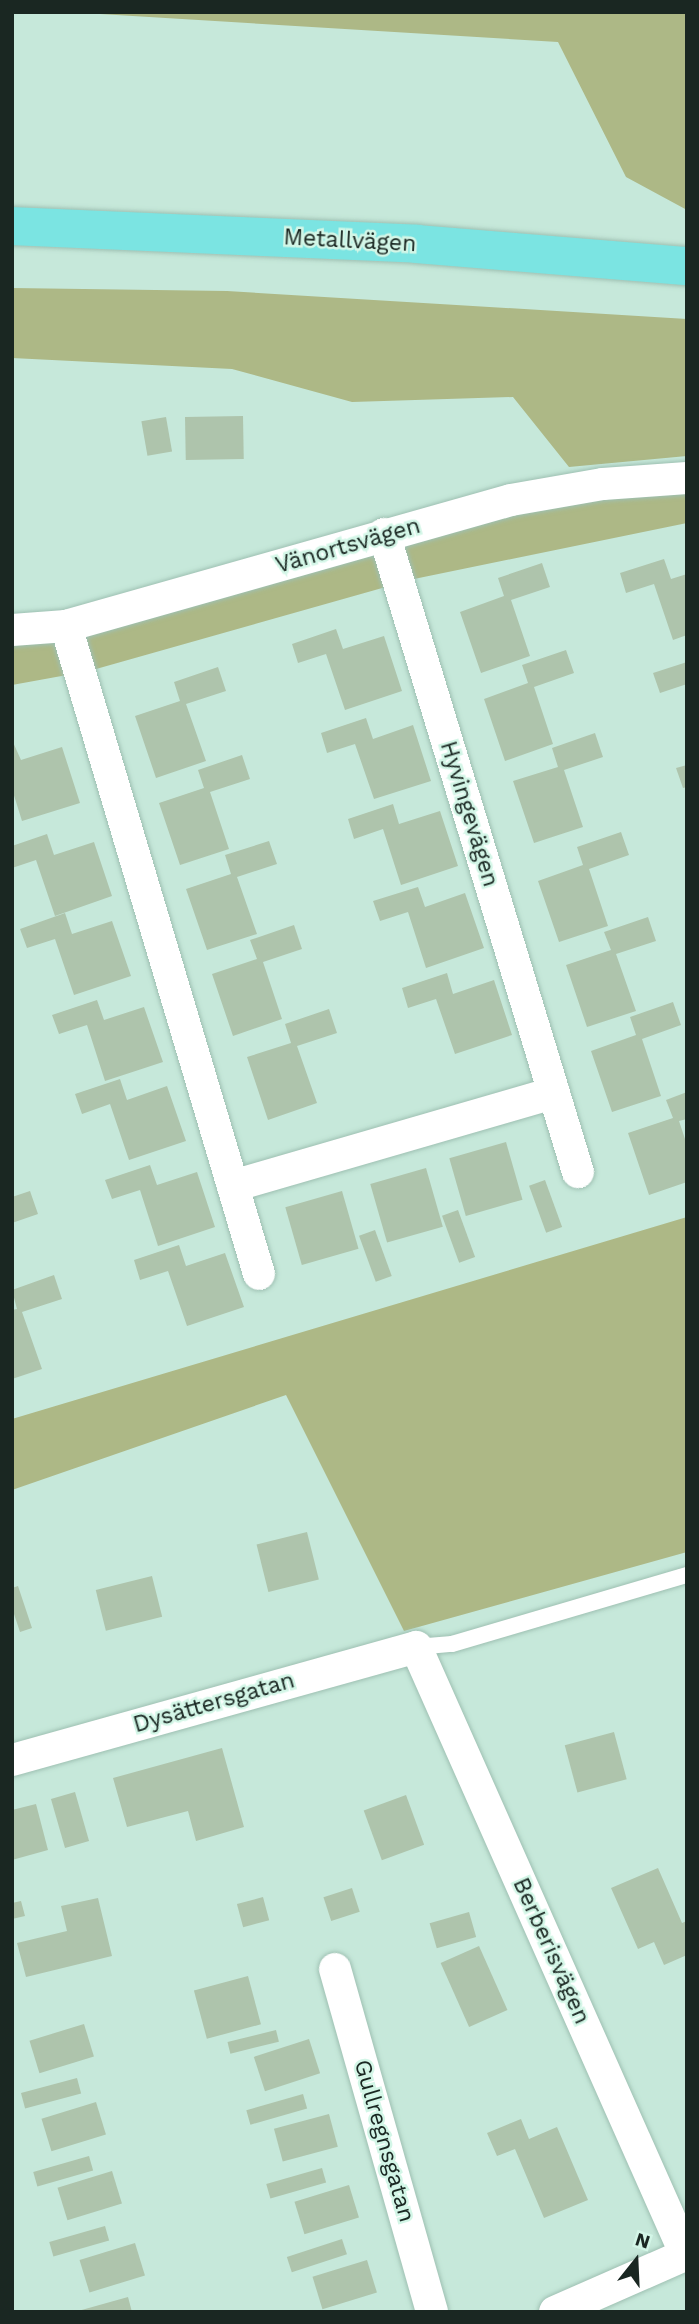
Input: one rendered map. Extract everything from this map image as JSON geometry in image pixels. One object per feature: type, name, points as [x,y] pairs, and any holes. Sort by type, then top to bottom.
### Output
[{"type":"main road","name":"Metallvägen","points":[[12,226],[403,243],[687,266]]},
{"type":"street","name":"Vänortsvägen","points":[[12,630],[66,626],[512,500],[603,484],[687,478]]},
{"type":"street","name":"Hyvingevägen","points":[[384,534],[578,1172]]},
{"type":"street","points":[[66,626],[259,1274]]},
{"type":"street","points":[[233,1186],[554,1093]]},
{"type":"street","name":"Dysättersgatan","points":[[12,1760],[416,1647]]},
{"type":"street","name":"Berberisvägen","points":[[416,1647],[686,2255]]},
{"type":"street","name":"Gullregnsgatan","points":[[335,1969],[432,2312]]},
{"type":"street","points":[[555,2312],[686,2255]]},
{"type":"lane","points":[[416,1647],[452,1644],[687,1575]]},
{"type":"green space","points":[[67,12],[687,12],[687,210],[626,177],[558,42]]},
{"type":"green space","points":[[12,288],[227,291],[687,319],[687,456],[569,467],[513,397],[352,402],[232,369],[12,358]]},
{"type":"green space","points":[[687,476],[687,523],[414,579],[89,671],[12,685],[12,615],[70,611]]},
{"type":"green space","points":[[687,1217],[687,1552],[404,1631],[286,1395],[12,1490],[12,1419]]},
{"type":"building","points":[[243,416],[244,459],[186,460],[185,417]]},
{"type":"building","points":[[166,417],[172,451],[147,456],[141,421]]},
{"type":"building","points":[[664,559],[671,579],[687,574],[687,635],[673,640],[654,584],[626,593],[620,573]]},
{"type":"building","points":[[542,563],[550,587],[511,600],[530,656],[481,673],[460,612],[504,596],[498,578]]},
{"type":"building","points":[[336,629],[343,649],[384,636],[402,691],[345,710],[326,654],[298,663],[292,644]]},
{"type":"building","points":[[566,650],[574,673],[534,687],[553,744],[505,761],[484,699],[528,683],[522,665]]},
{"type":"building","points":[[687,662],[687,684],[660,693],[653,673]]},
{"type":"building","points":[[218,667],[226,691],[186,704],[206,761],[156,778],[135,716],[180,701],[174,682]]},
{"type":"building","points":[[366,718],[373,739],[413,725],[431,781],[374,799],[355,744],[327,753],[321,733]]},
{"type":"building","points":[[595,733],[603,757],[564,770],[583,827],[534,843],[513,781],[558,767],[552,748]]},
{"type":"building","points":[[12,740],[21,760],[62,747],[80,803],[22,821],[12,789]]},
{"type":"building","points":[[242,755],[250,779],[210,792],[229,849],[180,865],[159,803],[204,788],[198,770]]},
{"type":"building","points":[[687,765],[687,787],[683,788],[676,768]]},
{"type":"building","points":[[393,804],[399,824],[440,811],[458,866],[401,885],[383,829],[354,839],[348,819]]},
{"type":"building","points":[[621,832],[629,855],[589,869],[608,926],[559,942],[538,881],[583,865],[577,847]]},
{"type":"building","points":[[47,834],[54,855],[94,842],[112,896],[55,916],[36,860],[12,868],[12,846]]},
{"type":"building","points":[[269,841],[277,864],[237,877],[257,934],[207,950],[186,889],[231,874],[225,855]]},
{"type":"building","points":[[418,887],[425,907],[465,893],[484,948],[426,968],[408,912],[380,921],[373,901]]},
{"type":"building","points":[[65,913],[72,934],[112,921],[131,976],[74,995],[55,939],[27,948],[20,929]]},
{"type":"building","points":[[648,917],[656,941],[616,954],[636,1011],[587,1027],[566,965],[611,950],[604,932]]},
{"type":"building","points":[[294,925],[302,949],[263,962],[282,1019],[233,1036],[212,974],[257,959],[250,940]]},
{"type":"building","points":[[447,973],[453,994],[494,980],[512,1035],[455,1054],[436,999],[408,1008],[402,988]]},
{"type":"building","points":[[97,1000],[104,1020],[144,1007],[163,1062],[105,1081],[87,1025],[59,1034],[52,1015]]},
{"type":"building","points":[[673,1002],[681,1025],[642,1039],[661,1096],[612,1112],[591,1051],[636,1035],[630,1017]]},
{"type":"building","points":[[329,1009],[337,1033],[297,1046],[317,1103],[268,1120],[247,1057],[291,1043],[285,1024]]},
{"type":"building","points":[[120,1079],[127,1100],[167,1086],[186,1141],[129,1160],[110,1104],[82,1114],[75,1094]]},
{"type":"building","points":[[687,1092],[687,1119],[679,1121],[687,1145],[687,1182],[649,1195],[628,1133],[673,1118],[666,1100]]},
{"type":"building","points":[[506,1142],[523,1200],[466,1216],[449,1158]]},
{"type":"building","points":[[150,1165],[157,1185],[197,1172],[215,1227],[158,1246],[140,1190],[112,1199],[105,1180]]},
{"type":"building","points":[[426,1168],[443,1227],[387,1243],[370,1184]]},
{"type":"building","points":[[545,1180],[562,1227],[546,1233],[529,1186]]},
{"type":"building","points":[[30,1191],[38,1214],[12,1223],[12,1197]]},
{"type":"building","points":[[342,1191],[359,1249],[302,1265],[285,1207]]},
{"type":"building","points":[[458,1210],[475,1257],[459,1263],[442,1216]]},
{"type":"building","points":[[375,1230],[392,1276],[376,1282],[359,1236]]},
{"type":"building","points":[[179,1245],[186,1266],[225,1253],[244,1307],[187,1326],[168,1271],[140,1280],[134,1260]]},
{"type":"building","points":[[54,1275],[62,1299],[22,1312],[42,1369],[12,1379],[12,1310],[17,1309],[12,1290]]},
{"type":"building","points":[[307,1532],[319,1580],[268,1592],[257,1545]]},
{"type":"building","points":[[152,1576],[162,1617],[106,1631],[96,1590]]},
{"type":"building","points":[[18,1586],[32,1628],[20,1632],[12,1608],[12,1588]]},
{"type":"building","points":[[614,1732],[627,1779],[577,1793],[565,1745]]},
{"type":"building","points":[[222,1748],[244,1827],[196,1841],[188,1811],[127,1827],[113,1778]]},
{"type":"building","points":[[75,1792],[89,1841],[65,1848],[51,1799]]},
{"type":"building","points":[[406,1795],[424,1845],[382,1860],[364,1810]]},
{"type":"building","points":[[36,1804],[48,1850],[12,1860],[12,1810]]},
{"type":"building","points":[[658,1868],[682,1923],[687,1921],[687,1955],[664,1965],[654,1942],[638,1949],[611,1888]]},
{"type":"building","points":[[352,1888],[360,1912],[331,1921],[323,1897]]},
{"type":"building","points":[[263,1897],[269,1920],[243,1927],[237,1904]]},
{"type":"building","points":[[98,1898],[112,1956],[26,1977],[17,1943],[67,1931],[61,1906]]},
{"type":"building","points":[[21,1901],[25,1916],[12,1919],[12,1903]]},
{"type":"building","points":[[469,1912],[476,1937],[437,1948],[430,1923]]},
{"type":"building","points":[[479,1946],[507,2010],[469,2027],[441,1963]]},
{"type":"building","points":[[248,1976],[261,2024],[207,2039],[194,1990]]},
{"type":"building","points":[[84,2024],[94,2057],[39,2073],[29,2041]]},
{"type":"building","points":[[276,2030],[279,2042],[230,2054],[227,2042]]},
{"type":"building","points":[[309,2039],[320,2073],[265,2091],[254,2057]]},
{"type":"building","points":[[77,2078],[81,2093],[25,2108],[21,2093]]},
{"type":"building","points":[[303,2094],[307,2108],[250,2125],[246,2110]]},
{"type":"building","points":[[96,2102],[106,2135],[51,2151],[41,2119]]},
{"type":"building","points":[[329,2114],[338,2147],[283,2162],[274,2129]]},
{"type":"building","points":[[521,2119],[529,2139],[557,2127],[588,2200],[544,2218],[515,2149],[497,2156],[487,2133]]},
{"type":"building","points":[[89,2156],[93,2170],[37,2186],[33,2172]]},
{"type":"building","points":[[322,2168],[326,2182],[270,2198],[266,2184]]},
{"type":"building","points":[[112,2171],[122,2204],[67,2220],[57,2188]]},
{"type":"building","points":[[349,2185],[359,2218],[304,2234],[294,2202]]},
{"type":"building","points":[[105,2226],[109,2240],[53,2256],[49,2242]]},
{"type":"building","points":[[342,2239],[347,2254],[292,2272],[287,2257]]},
{"type":"building","points":[[135,2243],[145,2276],[89,2292],[80,2260]]},
{"type":"building","points":[[367,2260],[377,2293],[322,2309],[312,2277]]},
{"type":"building","points":[[128,2297],[132,2312],[78,2311]]}]
